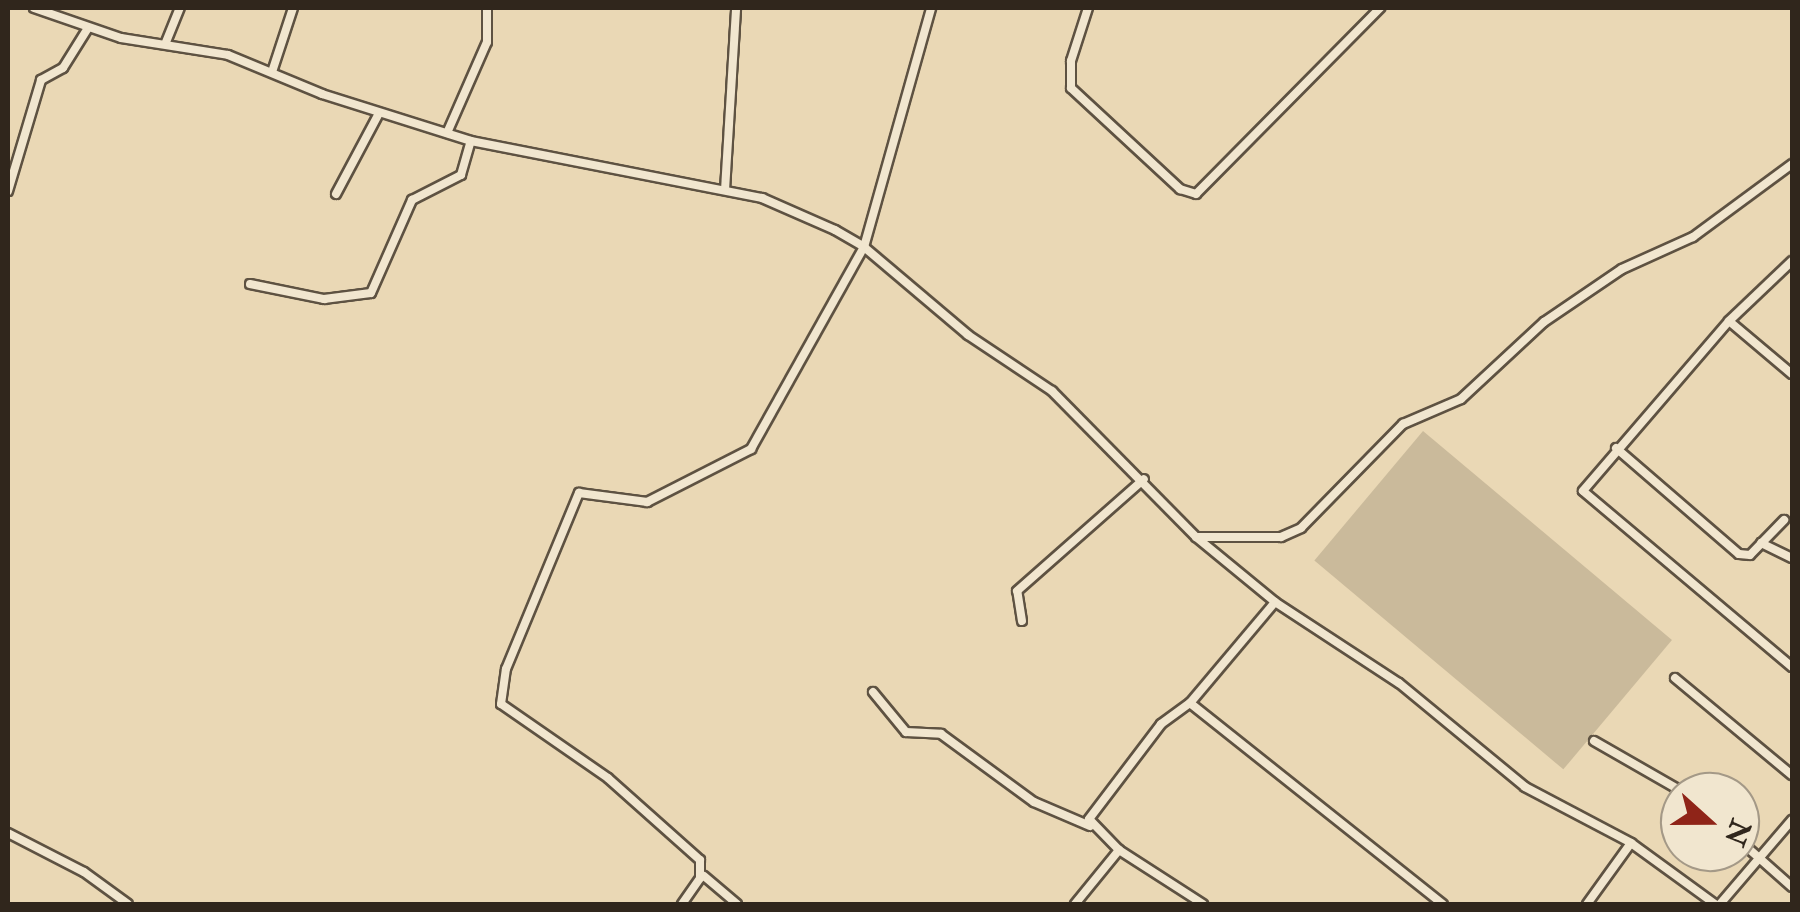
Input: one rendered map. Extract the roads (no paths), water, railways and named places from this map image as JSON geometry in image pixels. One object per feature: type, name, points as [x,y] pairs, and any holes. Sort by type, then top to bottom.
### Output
[{"type":"street","points":[[34,8],[88,28],[166,42],[272,72],[379,114],[471,141],[726,190],[799,212],[864,247],[968,336],[1052,391],[1144,478],[1196,538],[1275,602],[1399,683],[1525,787],[1631,843],[1717,904],[1762,862],[1772,836],[1792,820]]},
{"type":"street","points":[[166,42],[180,8]]},
{"type":"street","points":[[272,72],[292,8]]},
{"type":"street","points":[[447,134],[487,42],[487,8]]},
{"type":"street","points":[[726,190],[736,8]]},
{"type":"street","points":[[682,904],[700,878],[700,860],[608,778],[501,704],[506,669],[579,493],[647,502],[742,458],[864,247],[931,8]]},
{"type":"street","points":[[1088,8],[1071,61],[1071,88],[1180,190],[1196,194],[1380,8]]},
{"type":"street","points":[[8,191],[41,80],[63,68],[88,28]]},
{"type":"street","points":[[336,194],[379,114]]},
{"type":"street","points":[[250,284],[324,299],[371,293],[412,200],[460,176],[471,141]]},
{"type":"street","points":[[1196,538],[1281,536],[1300,528],[1404,424],[1461,399],[1544,322],[1622,269],[1693,238],[1792,164]]},
{"type":"street","points":[[1792,262],[1728,320],[1616,448],[1584,491],[1792,667]]},
{"type":"street","points":[[1728,320],[1792,374]]},
{"type":"street","points":[[1616,448],[1739,554],[1750,555],[1784,520]]},
{"type":"street","points":[[1022,621],[1017,592],[1144,478]]},
{"type":"street","points":[[1761,543],[1792,558]]},
{"type":"street","points":[[1090,826],[1092,814],[1162,724],[1190,704],[1275,602]]},
{"type":"street","points":[[1675,678],[1792,775]]},
{"type":"street","points":[[873,692],[906,732],[941,734],[1034,802],[1090,826],[1119,850],[1204,904]]},
{"type":"street","points":[[1190,704],[1443,904]]},
{"type":"street","points":[[1594,742],[1660,779]]},
{"type":"street","points":[[8,833],[84,872],[128,904]]},
{"type":"street","points":[[1586,904],[1631,843]]},
{"type":"street","points":[[1075,904],[1119,850]]},
{"type":"street","points":[[1762,862],[1792,887]]},
{"type":"street","points":[[704,876],[738,904]]}]
